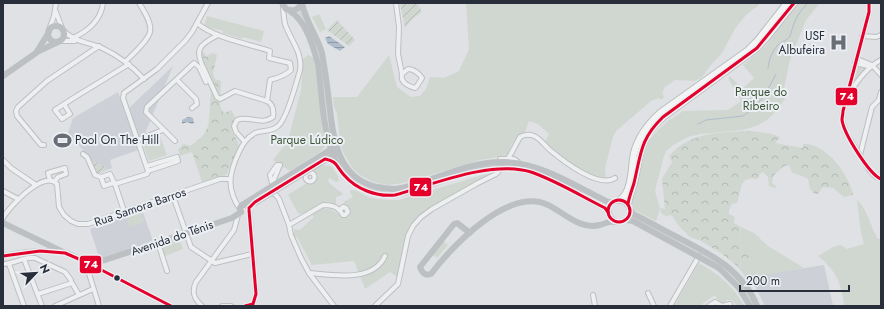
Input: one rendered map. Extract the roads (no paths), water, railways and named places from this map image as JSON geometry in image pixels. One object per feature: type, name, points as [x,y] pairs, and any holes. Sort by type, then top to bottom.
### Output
[{"type":"main road","points":[[289,10],[298,9],[302,3]]},
{"type":"main road","points":[[302,3],[322,53],[336,163],[343,174],[353,184],[375,194],[385,196],[404,193],[477,171],[501,168],[518,169],[548,178],[605,208],[616,222]]},
{"type":"main road","points":[[282,4],[297,15],[302,22],[315,52],[318,64],[324,113],[335,151],[356,178],[371,185],[386,188],[403,187],[474,165],[495,162],[520,164],[529,165],[552,174],[608,202],[612,202],[623,198],[628,188],[634,152],[643,132],[651,122],[660,113],[747,51],[787,3]]},
{"type":"main road","points":[[626,220],[629,215],[628,198],[634,184],[639,153],[644,140],[655,125],[663,117],[757,48],[794,3]]},
{"type":"main road","points":[[869,3],[869,12],[842,116],[846,133],[872,174],[881,178]]},
{"type":"main road","points":[[3,76],[36,52],[63,38],[63,29],[56,26],[52,27],[36,52]]},
{"type":"main road","points":[[49,31],[51,39],[59,41]]},
{"type":"main road","points":[[275,188],[325,160],[335,151]]},
{"type":"main road","points":[[275,188],[335,151]]},
{"type":"main road","points":[[325,160],[330,160],[336,163]]},
{"type":"main road","name":"Avenida do Ténis","points":[[88,263],[102,261],[186,233],[243,210],[275,188]]},
{"type":"main road","points":[[620,200],[624,201],[633,214],[717,258],[739,277],[748,289],[757,306]]},
{"type":"main road","points":[[470,233],[456,223],[454,224],[420,267],[421,271],[427,275],[431,274],[445,256],[470,233],[479,224],[503,209],[518,203],[538,202],[547,204],[585,226],[601,225],[626,220],[633,221],[719,268],[739,288],[750,306]]},
{"type":"main road","points":[[605,223],[608,221],[609,207],[612,202]]},
{"type":"main road","points":[[243,210],[252,254],[256,294],[254,305],[245,306]]},
{"type":"main road","points":[[3,223],[88,263],[171,306]]},
{"type":"main road","points":[[3,256],[29,251],[64,252]]},
{"type":"main road","points":[[98,268],[102,261]]},
{"type":"street","points":[[49,31],[56,3]]},
{"type":"street","points":[[73,38],[87,31],[99,16],[103,3]]},
{"type":"street","points":[[64,104],[127,63],[146,39],[150,32],[150,24],[139,3]]},
{"type":"street","points":[[101,177],[104,186],[147,174],[147,169],[123,98],[124,93],[127,89],[157,69],[185,41],[208,3]]},
{"type":"street","points":[[394,3],[399,27],[398,54],[401,65],[401,76],[403,82],[412,88],[417,86],[421,81],[420,76],[413,70],[401,65]]},
{"type":"street","points":[[394,3],[399,27]]},
{"type":"street","points":[[202,306],[197,302],[193,288],[234,230],[243,210],[234,200],[230,179],[233,165],[244,142],[255,133],[271,130],[278,126],[282,120],[298,78],[300,62],[287,27],[282,4]]},
{"type":"street","points":[[55,8],[58,20],[63,29],[73,38],[99,46],[127,63],[144,79]]},
{"type":"street","points":[[284,17],[289,10]]},
{"type":"street","points":[[197,23],[204,29],[218,35],[270,50],[269,58],[290,63],[291,70],[289,72],[279,78],[270,80],[267,101]]},
{"type":"street","points":[[87,31],[86,37],[89,43],[88,54]]},
{"type":"street","points":[[209,31],[206,41],[199,52],[199,60],[217,97],[220,99],[235,91],[271,103],[274,112],[273,117],[268,120],[258,121],[242,118],[237,120],[234,126],[236,132],[244,142]]},
{"type":"street","points":[[206,41],[218,35]]},
{"type":"street","points":[[862,36],[876,38],[881,35]]},
{"type":"street","points":[[59,41],[80,41]]},
{"type":"street","points":[[44,145],[41,145],[17,116],[16,111],[18,107],[47,81],[99,46]]},
{"type":"street","points":[[846,100],[858,80],[872,65],[881,60]]},
{"type":"street","points":[[856,61],[868,66],[872,65],[881,74]]},
{"type":"street","points":[[175,141],[146,112],[147,107],[194,63],[199,67],[206,82]]},
{"type":"street","points":[[402,74],[408,69]]},
{"type":"street","points":[[177,80],[196,99],[197,104],[192,108]]},
{"type":"street","points":[[860,155],[872,107],[879,100],[881,92]]},
{"type":"street","points":[[137,140],[163,130]]},
{"type":"street","points":[[508,159],[520,137],[527,134],[536,137],[561,158],[590,176],[604,181],[615,178]]},
{"type":"street","points":[[84,154],[87,157],[95,176],[101,177],[110,174],[124,211]]},
{"type":"street","points":[[176,157],[178,161],[147,169],[176,157]]},
{"type":"street","points":[[495,162],[499,159],[514,159],[520,164]]},
{"type":"street","points":[[3,160],[11,168],[36,185]]},
{"type":"street","points":[[3,218],[8,210],[25,192],[36,185],[50,180],[55,181],[58,177],[66,174],[65,168],[48,173],[50,180]]},
{"type":"street","points":[[375,306],[398,284],[408,236],[413,226],[432,209],[499,171]]},
{"type":"street","name":"Rua Samora Barros","points":[[55,181],[57,184],[59,207],[64,215],[71,221],[78,224],[88,224],[220,179],[230,179]]},
{"type":"street","points":[[275,188],[289,225],[291,235],[309,273],[334,306]]},
{"type":"street","points":[[3,191],[18,199]]},
{"type":"street","points":[[173,196],[191,247],[211,262],[215,263],[252,254]]},
{"type":"street","points":[[289,225],[323,205],[329,205],[340,210]]},
{"type":"street","points":[[158,243],[167,271]]},
{"type":"street","points":[[309,273],[339,276],[356,275],[379,265],[385,256]]},
{"type":"street","points":[[670,306],[699,256]]},
{"type":"street","points":[[3,264],[9,264],[30,257],[35,258],[65,272],[79,295]]},
{"type":"street","points":[[24,260],[42,306]]},
{"type":"street","points":[[88,263],[86,267],[99,306]]},
{"type":"street","points":[[9,264],[24,306]]},
{"type":"street","points":[[38,294],[71,282]]},
{"type":"street","points":[[54,306],[93,288]]},
{"type":"street","points":[[648,293],[654,306]]},
{"type":"street","points":[[593,295],[595,306]]},
{"type":"street","points":[[709,306],[715,302],[722,306],[730,304]]},
{"type":"street","points":[[222,306],[231,306]]},
{"type":"water","points":[[329,36],[345,47],[340,51],[328,44],[325,38]]},
{"type":"water","points":[[188,117],[193,118],[194,123],[192,124],[187,122],[182,124],[182,120]]},
{"type":"waterway","points":[[768,68],[774,50],[790,36],[796,18],[808,3]]},
{"type":"waterway","points":[[698,124],[706,120],[743,116],[754,108],[765,95],[776,74]]},
{"type":"place","name":"USF Albufeira","points":[[838,43]]},
{"type":"place","name":"Pool On The Hill","points":[[62,140]]},
{"type":"park label","name":"Parque do Ribeiro","points":[[761,99]]},
{"type":"park label","name":"Parque Lúdico","points":[[307,140]]}]
